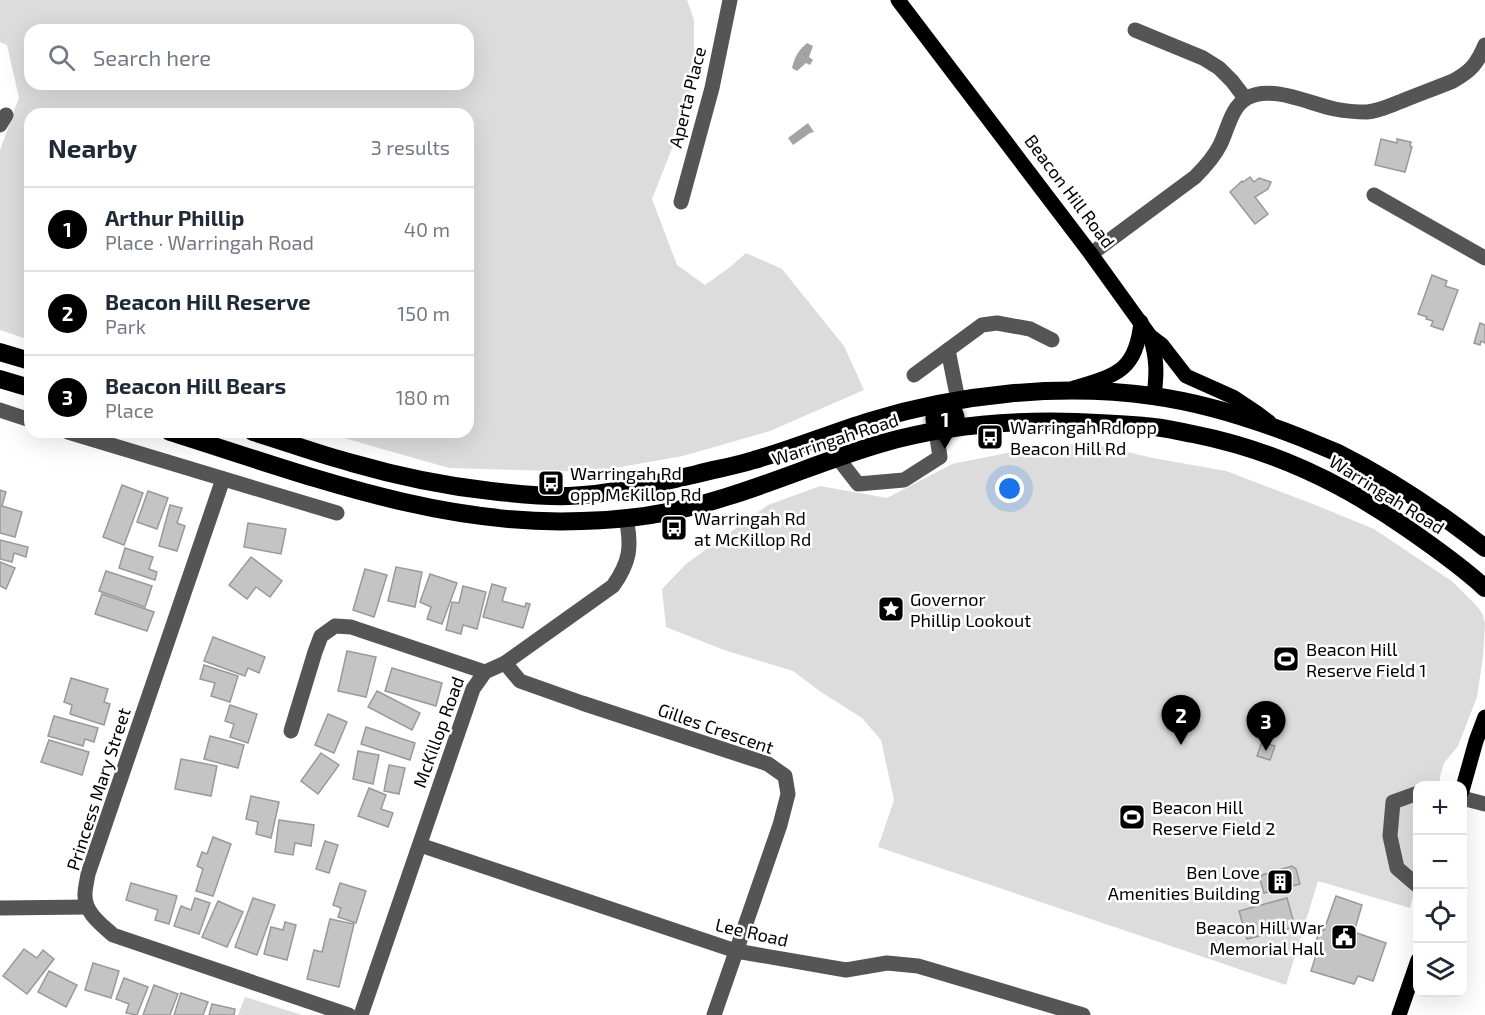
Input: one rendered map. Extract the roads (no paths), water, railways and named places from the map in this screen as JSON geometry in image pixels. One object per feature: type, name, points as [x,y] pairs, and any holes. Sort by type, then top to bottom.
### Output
[{"type":"highway","points":[[0,352],[24,359]]},
{"type":"highway","points":[[0,379],[24,386]]},
{"type":"highway","name":"Warringah Road","points":[[272,438],[353,464],[452,486],[517,494],[570,495],[649,486],[753,460],[872,420],[924,406],[958,400],[1002,394],[1068,390],[1154,396],[1215,409],[1277,428],[1336,453],[1386,479],[1449,519],[1485,548]]},
{"type":"highway","name":"Beacon Hill Road","points":[[1148,426],[1154,396]]},
{"type":"highway","name":"Warringah Road","points":[[189,438],[384,498],[453,513],[544,522],[626,518],[676,510],[722,498],[886,442],[936,431],[984,424],[1025,422],[1148,426],[1250,447],[1311,471],[1361,498],[1429,543],[1485,588]]},
{"type":"highway","name":"McKillop Road","points":[[621,491],[626,518]]},
{"type":"main road","name":"Beacon Hill Road","points":[[898,0],[1141,322],[1150,336],[1155,352],[1157,364],[1154,396]]},
{"type":"main road","points":[[1068,390],[1104,378],[1124,368],[1135,352],[1141,322]]},
{"type":"main road","name":"Warringah Road","points":[[1150,336],[1162,345],[1186,376],[1233,398],[1277,428]]},
{"type":"main road","points":[[1465,781],[1485,717]]},
{"type":"main road","points":[[1400,1015],[1413,975]]},
{"type":"street","name":"Aperta Place","points":[[681,202],[712,88],[730,0]]},
{"type":"street","points":[[1135,30],[1203,58],[1219,68],[1245,98]]},
{"type":"street","points":[[1091,254],[1195,177],[1205,167],[1221,143],[1237,106],[1245,98],[1257,93],[1271,93],[1335,109],[1368,112],[1453,81],[1482,61],[1485,45]]},
{"type":"street","points":[[1374,195],[1485,258]]},
{"type":"street","points":[[915,375],[982,325],[997,323],[1030,329],[1052,340]]},
{"type":"street","points":[[948,350],[958,400]]},
{"type":"street","points":[[0,410],[24,418]]},
{"type":"street","points":[[837,457],[858,484],[904,480],[940,457],[936,431]]},
{"type":"street","points":[[88,438],[337,513]]},
{"type":"street","name":"Princess Mary Street","points":[[87,907],[84,897],[88,874],[223,479]]},
{"type":"street","name":"McKillop Road","points":[[361,1015],[473,688],[485,672],[505,663],[613,586],[624,569],[629,554],[630,535],[626,518]]},
{"type":"street","points":[[291,731],[321,636],[335,626],[351,627],[485,672]]},
{"type":"street","name":"Gilles Crescent","points":[[505,663],[520,681],[768,764],[785,776],[788,794],[780,825],[714,1015]]},
{"type":"street","points":[[1413,795],[1393,802],[1390,836],[1397,868],[1413,882]]},
{"type":"street","points":[[1467,799],[1485,804]]},
{"type":"street","name":"Lee Road","points":[[420,845],[736,951],[846,970],[887,963],[918,966],[1083,1015]]},
{"type":"street","points":[[0,908],[87,907],[113,935],[349,1015]]},
{"type":"place","name":"Warringah Rd opp Beacon Hill Rd","points":[[990,437]]},
{"type":"place","name":"Arthur Phillip","points":[[945,449]]},
{"type":"place","name":"Warringah Rd opp McKillop Rd","points":[[551,483]]},
{"type":"place","name":"Warringah Rd at McKillop Rd","points":[[674,528]]},
{"type":"place","name":"Governor Phillip Lookout","points":[[891,609]]},
{"type":"place","name":"Beacon Hill Reserve Field 1","points":[[1286,659]]},
{"type":"place","name":"Beacon Hill Reserve","points":[[1181,745]]},
{"type":"place","name":"Beacon Hill Bears","points":[[1266,751]]},
{"type":"place","name":"Beacon Hill Reserve Field 2","points":[[1132,817]]},
{"type":"place","name":"Ben Love Amenities Building","points":[[1280,882]]},
{"type":"place","name":"Beacon Hill War Memorial Hall","points":[[1344,937]]}]
